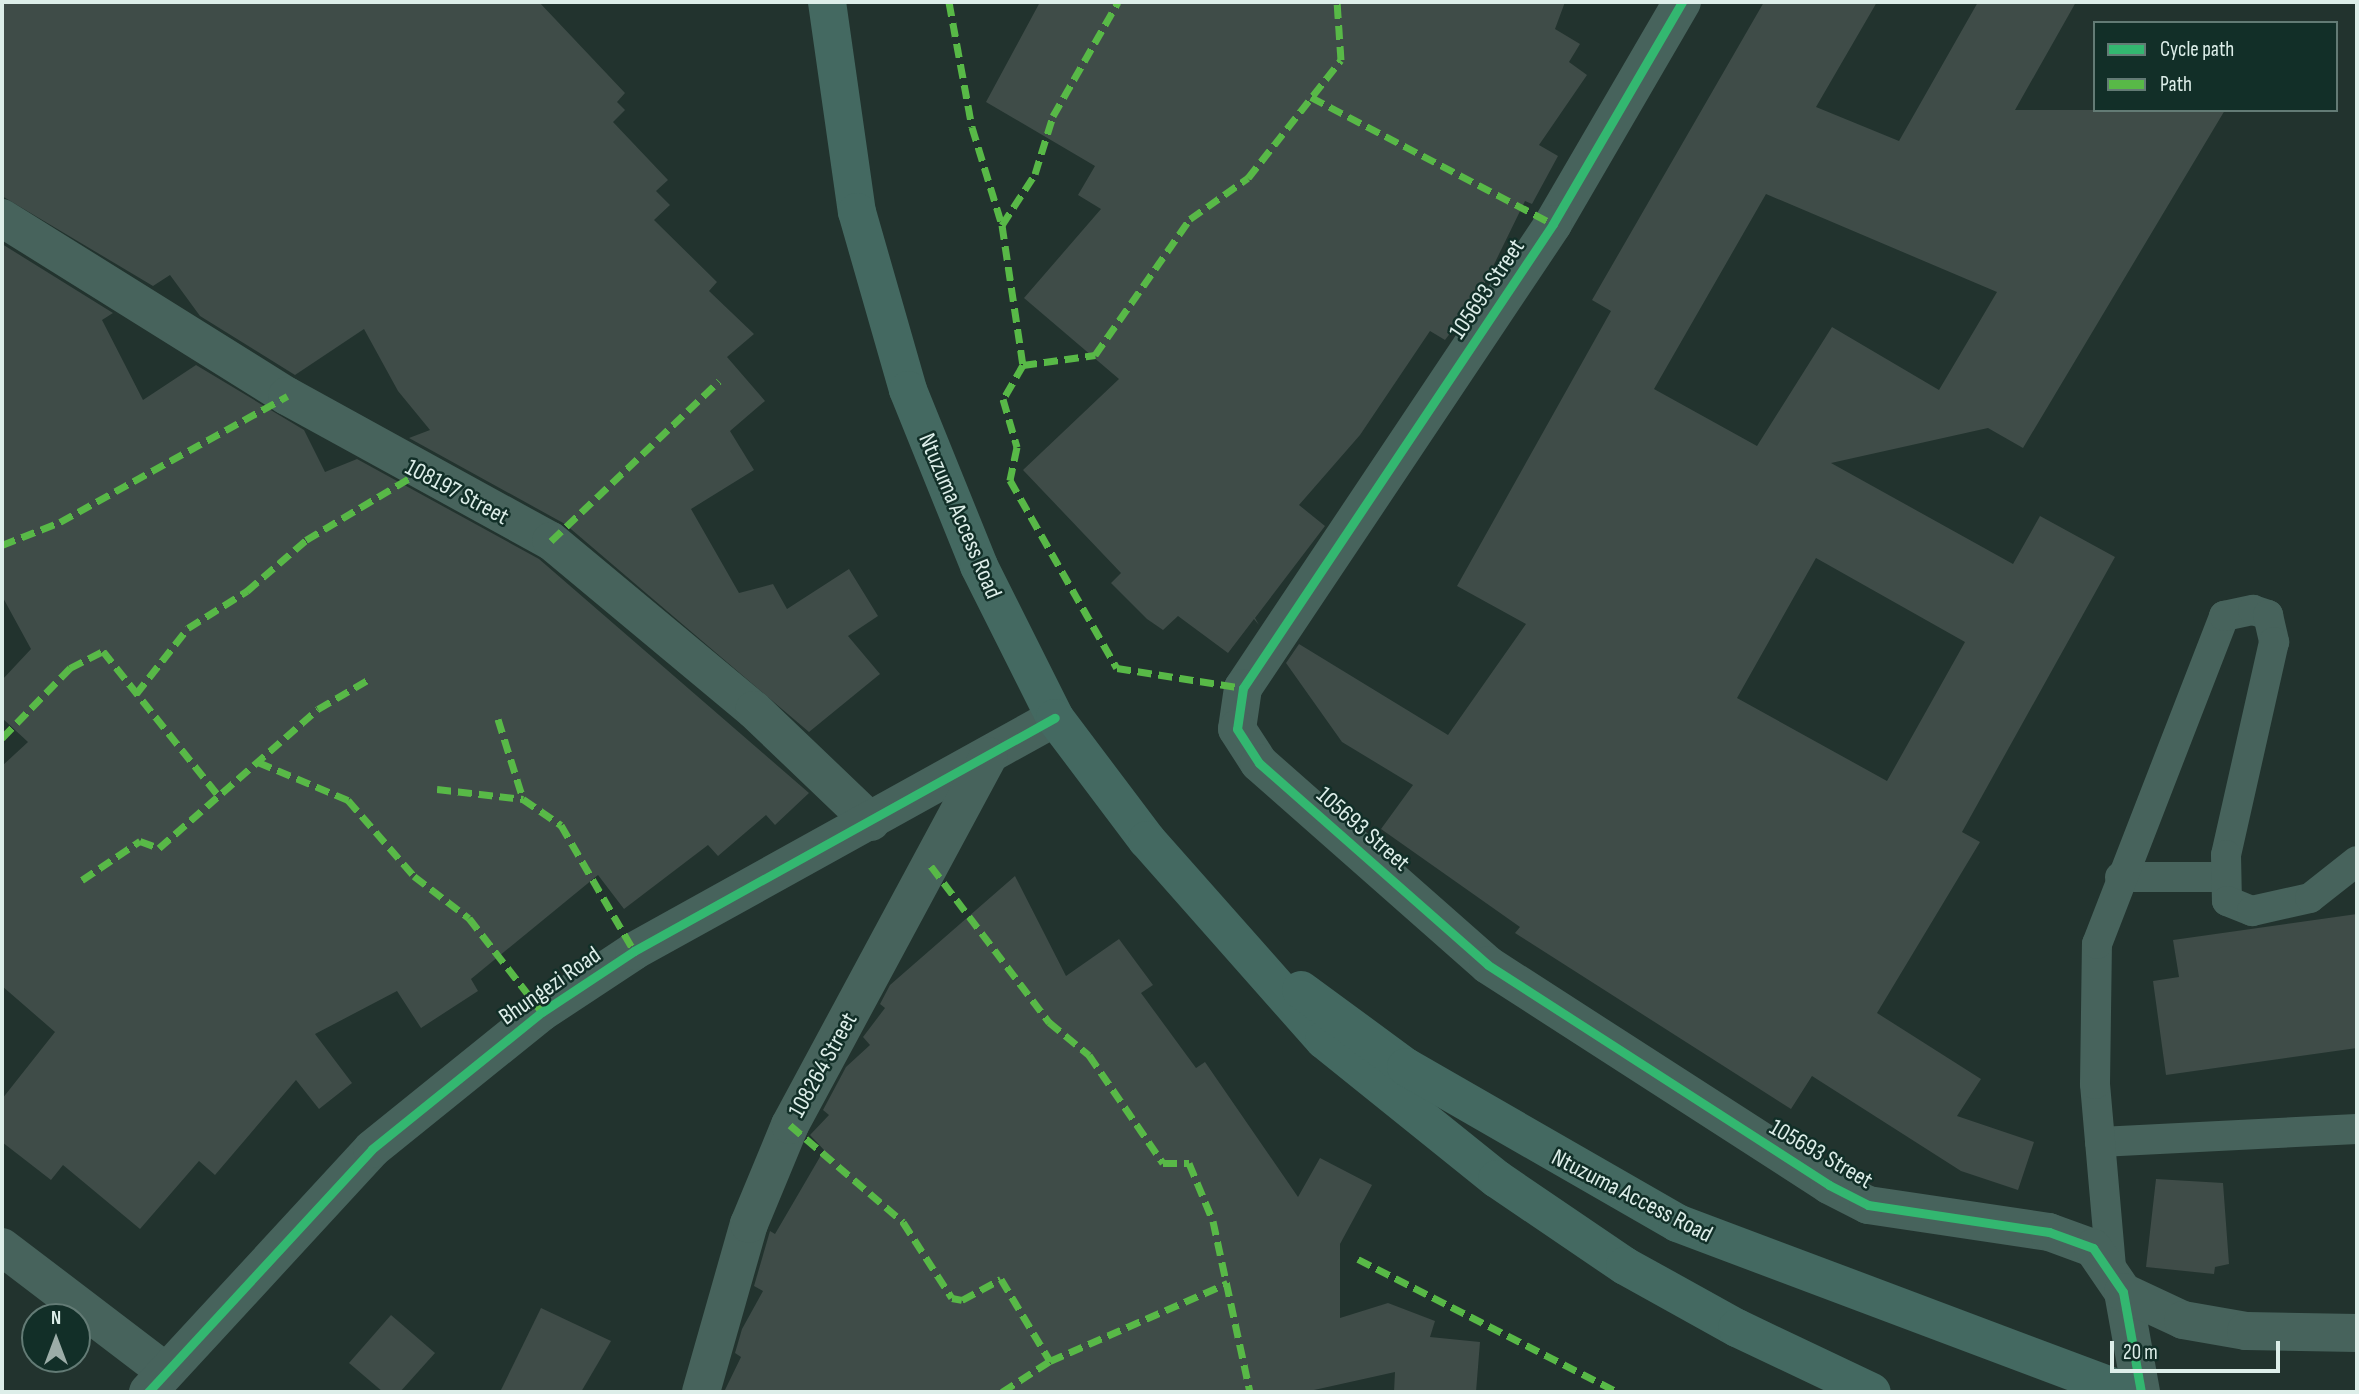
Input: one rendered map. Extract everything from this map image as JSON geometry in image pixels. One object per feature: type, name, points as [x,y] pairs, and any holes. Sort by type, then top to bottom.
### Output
[{"type":"street","name":"Ntuzuma Access Road","points":[[827,2],[857,212],[908,390],[979,566],[1055,719],[1147,841],[1254,956],[1324,1040],[1497,1179],[1636,1272],[1872,1392]]},
{"type":"street","name":"105693 Street","points":[[1682,2],[1553,224],[1243,688],[1237,729],[1259,763],[1488,965],[1782,1156],[1868,1205],[2074,1237],[2117,1279],[2183,1320],[2234,1329],[2357,1333]]},
{"type":"street","name":"108197 Street","points":[[2,218],[310,410],[551,541],[754,710],[871,822]]},
{"type":"street","name":"Bhungezi Road","points":[[157,1382],[372,1149],[446,1085],[634,951],[1055,719]]},
{"type":"street","name":"108264 Street","points":[[701,1392],[749,1224],[790,1125],[989,756]]},
{"type":"street","name":"Ntuzuma Access Road","points":[[1254,956],[1406,1067],[1677,1223],[2126,1392]]},
{"type":"street","points":[[2,1247],[157,1382]]},
{"type":"street","points":[[2117,1279],[2141,1392]]},
{"type":"lane","points":[[2117,1279],[2100,1142],[2093,985],[2097,944],[2214,631],[2224,616],[2253,610],[2268,615],[2274,642],[2223,877],[2227,901],[2252,911],[2310,898],[2357,861]]},
{"type":"lane","points":[[2120,877],[2223,877]]},
{"type":"lane","points":[[2100,1142],[2357,1129]]},
{"type":"building","points":[[2,2],[539,2],[625,93],[617,102],[625,110],[613,122],[668,180],[656,191],[670,205],[654,220],[717,282],[709,291],[754,334],[727,357],[765,401],[730,431],[754,470],[691,509],[739,593],[773,584],[787,609],[849,569],[878,616],[848,636],[880,674],[809,732],[565,524],[409,438],[430,430],[398,391],[364,329],[295,375],[200,316],[170,275],[153,286],[2,196]]},
{"type":"building","points":[[1040,2],[1565,2],[1555,29],[1580,44],[1569,62],[1587,75],[1539,145],[1558,156],[1532,204],[1525,201],[1479,295],[1445,340],[1430,331],[1360,435],[1299,505],[1325,526],[1255,618],[1259,625],[1254,619],[1228,653],[1178,616],[1163,630],[1147,619],[1111,583],[1121,573],[1023,470],[1119,379],[1024,298],[1101,209],[1078,195],[1095,166],[986,102]]},
{"type":"building","points":[[1764,2],[1877,2],[1816,107],[1899,141],[1978,2],[2076,2],[2015,110],[2224,112],[2023,448],[1988,428],[1831,463],[2013,564],[2040,516],[2115,557],[1962,832],[1980,842],[1877,1013],[1981,1079],[1957,1116],[2034,1142],[2018,1190],[1961,1171],[1812,1076],[1791,1109],[1515,933],[1520,927],[1381,829],[1413,785],[1342,742],[1286,663],[1299,644],[1448,735],[1526,624],[1457,586],[1611,311],[1592,300]],"holes":[[[1766,194],[1997,292],[1939,390],[1832,327],[1757,446],[1654,389]],[[1816,558],[1965,642],[1887,781],[1737,698]]]},
{"type":"building","points":[[2,244],[113,313],[102,320],[143,400],[196,365],[304,430],[325,472],[357,459],[539,559],[809,793],[775,825],[766,815],[718,856],[708,845],[624,909],[598,875],[471,979],[478,991],[421,1028],[397,991],[315,1034],[352,1083],[319,1109],[296,1080],[215,1175],[199,1161],[140,1229],[63,1165],[51,1180],[2,1142],[2,1099],[55,1032],[2,986],[2,766],[28,742],[2,718],[2,680],[31,649],[2,596]]},
{"type":"building","points":[[1015,876],[1066,976],[1119,939],[1153,985],[1141,993],[1196,1068],[1205,1062],[1298,1197],[1320,1158],[1372,1185],[1340,1244],[1340,1318],[1388,1303],[1435,1321],[1430,1337],[1480,1342],[1476,1392],[1394,1392],[1395,1372],[1305,1392],[724,1392],[741,1357],[735,1353],[742,1329],[763,1291],[754,1286],[770,1231],[775,1234],[824,1150],[810,1135],[829,1115],[823,1110],[846,1067],[870,1045],[863,1037],[885,1008],[880,1004],[890,985]]},
{"type":"building","points":[[2357,914],[2357,1048],[2166,1075],[2153,981],[2179,977],[2173,940]]},
{"type":"building","points":[[2156,1179],[2223,1183],[2229,1264],[2215,1267],[2214,1274],[2146,1267]]},
{"type":"building","points":[[541,1308],[611,1341],[581,1392],[500,1392]]},
{"type":"building","points":[[391,1315],[435,1353],[400,1392],[383,1392],[349,1363]]},
{"type":"marked path","points":[[949,2],[972,127],[1002,225],[1023,365],[1003,399],[1017,447],[1010,480],[1117,668],[1243,688]]},
{"type":"marked path","points":[[1002,225],[1035,174],[1053,116],[1118,2]]},
{"type":"marked path","points":[[1023,365],[1095,355],[1190,219],[1248,178],[1341,60],[1337,2]]},
{"type":"marked path","points":[[1311,97],[1553,224]]},
{"type":"marked path","points":[[551,541],[719,381]]},
{"type":"marked path","points":[[2,545],[60,522],[287,396]]},
{"type":"marked path","points":[[136,694],[188,628],[247,591],[306,540],[418,473]]},
{"type":"marked path","points":[[2,738],[70,668],[103,651],[218,795]]},
{"type":"marked path","points":[[82,880],[140,841],[159,848],[318,709],[371,678]]},
{"type":"marked path","points":[[498,719],[523,799]]},
{"type":"marked path","points":[[258,762],[348,800],[414,876],[469,918],[542,1012]]},
{"type":"marked path","points":[[437,789],[523,799],[561,825],[634,951]]},
{"type":"marked path","points":[[931,866],[1049,1022],[1089,1055],[1163,1163],[1189,1163],[1213,1221],[1250,1392]]},
{"type":"marked path","points":[[790,1125],[903,1222],[952,1298],[962,1300],[1001,1279],[1050,1361]]},
{"type":"marked path","points":[[1358,1259],[1618,1392]]},
{"type":"marked path","points":[[1002,1392],[1050,1361],[1228,1283]]},
{"type":"cycle path","points":[[1682,2],[1553,224],[1243,688],[1237,729],[1259,763],[1488,965],[1829,1185],[1868,1205],[2049,1232],[2093,1248],[2123,1292],[2141,1392]]},
{"type":"cycle path","points":[[148,1392],[372,1149],[542,1012],[634,951],[1055,718]]}]
